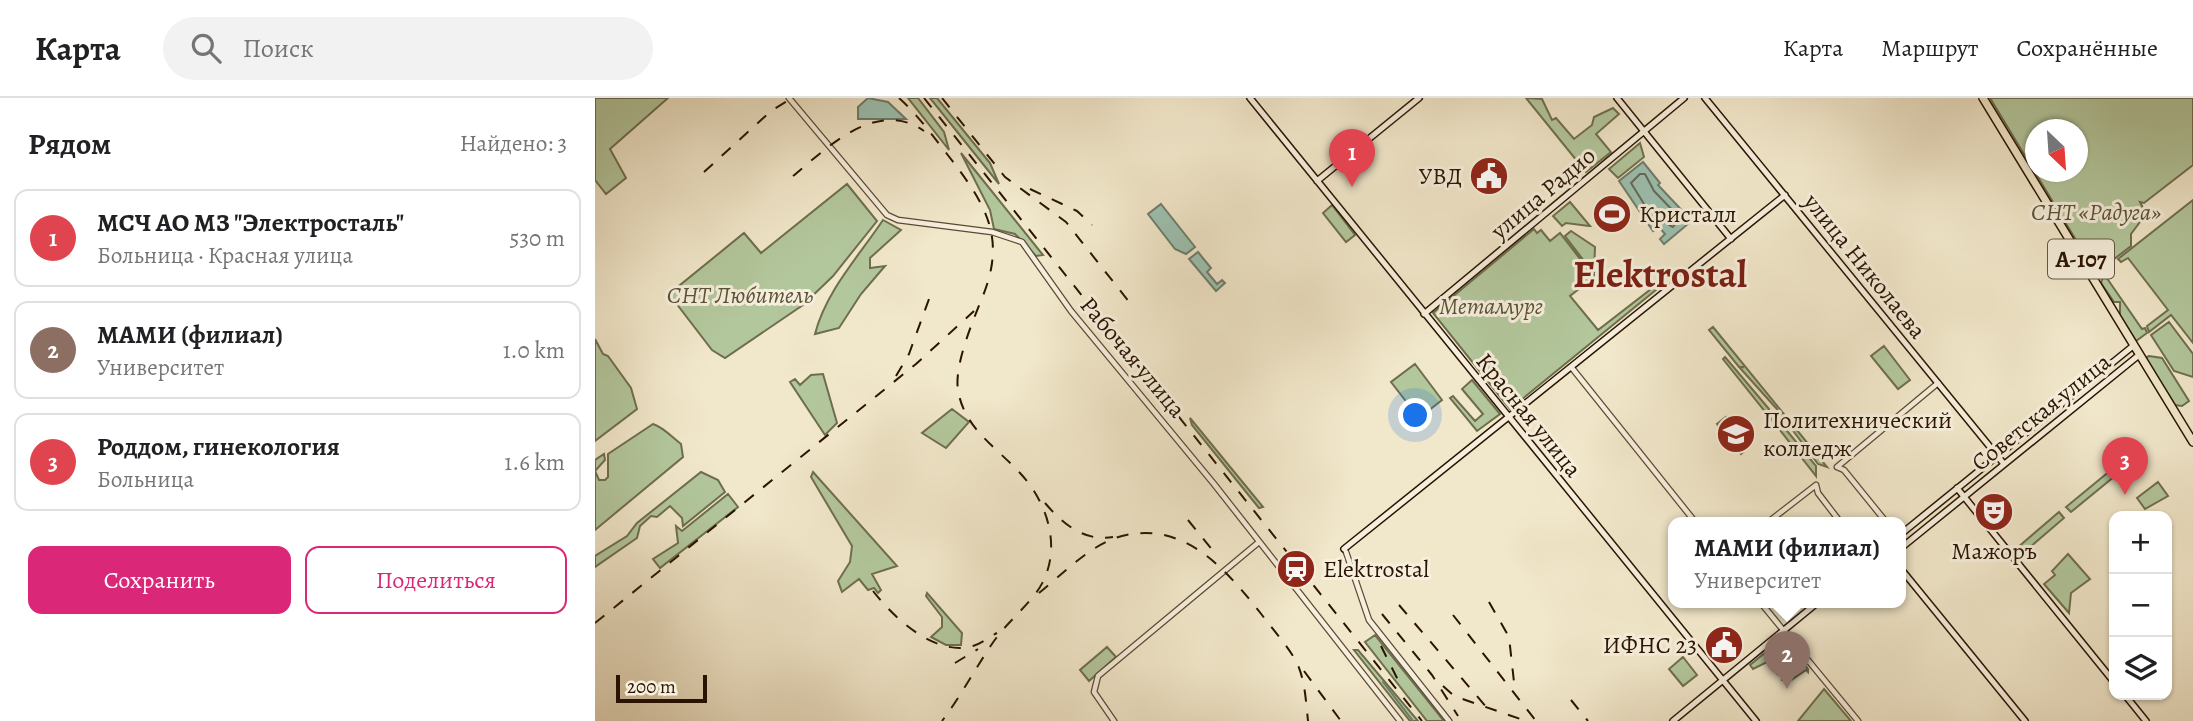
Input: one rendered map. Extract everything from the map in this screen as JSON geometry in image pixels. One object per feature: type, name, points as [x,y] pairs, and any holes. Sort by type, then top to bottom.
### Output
[{"type":"highway","name":"А-107","points":[[1983,98],[2193,442]]},
{"type":"main road","name":"Красная улица","points":[[1250,98],[1756,721]]},
{"type":"main road","points":[[1317,181],[1419,98]]},
{"type":"main road","points":[[1617,98],[1731,239]]},
{"type":"main road","name":"улица Радио","points":[[1424,314],[1683,98]]},
{"type":"main road","name":"улица Николаева","points":[[1705,98],[2004,464]]},
{"type":"main road","points":[[1345,551],[1785,195]]},
{"type":"main road","name":"Советская улица","points":[[1906,530],[2133,346]]},
{"type":"main road","points":[[2122,354],[2129,362]]},
{"type":"main road","name":"Советская улица","points":[[1906,544],[2139,355]]},
{"type":"main road","points":[[1957,488],[2109,676]]},
{"type":"main road","points":[[1906,575],[2025,721]]},
{"type":"main road","points":[[1673,721],[1811,608]]},
{"type":"main road","points":[[2129,700],[2146,721]]},
{"type":"street","name":"Рабочая улица","points":[[789,98],[887,215],[898,220],[992,233],[1021,242],[1071,311],[1400,721]]},
{"type":"street","points":[[1572,368],[1691,517]]},
{"type":"street","points":[[1882,517],[1844,470],[1837,467],[1938,383]]},
{"type":"street","points":[[1774,517],[1816,485],[1818,493],[1836,517]]},
{"type":"street","points":[[1114,721],[1094,692],[1096,678],[1259,542]]},
{"type":"street","points":[[1345,551],[1369,620],[1449,721]]},
{"type":"street","points":[[1766,608],[1859,721]]},
{"type":"green space","points":[[595,98],[668,98],[610,149],[626,178],[606,194],[595,180]]},
{"type":"green space","points":[[908,98],[918,98],[944,132],[949,150]]},
{"type":"green space","points":[[930,98],[937,98],[990,163],[999,184]]},
{"type":"green space","points":[[1526,98],[1542,99],[1552,120],[1556,118],[1574,139],[1592,125],[1594,117],[1613,108],[1619,114],[1596,134],[1611,152],[1586,172]]},
{"type":"green space","name":"СНТ «Радуга»","points":[[1990,98],[2193,98],[2193,165],[2144,203],[2140,202],[2146,214],[2131,234],[2131,246],[2096,273],[2041,182],[2088,182],[2088,119],[2025,119],[2025,156]]},
{"type":"green space","points":[[1640,143],[1644,157],[1618,178],[1609,169]]},
{"type":"green space","points":[[961,153],[1043,255],[1036,256],[1015,234],[994,229],[990,210]]},
{"type":"green space","name":"СНТ Любитель","points":[[847,184],[877,221],[833,276],[803,305],[725,358],[712,350],[669,294],[744,233],[761,253]]},
{"type":"green space","points":[[2193,200],[2193,343],[2171,315],[2149,332],[2147,326],[2168,310],[2128,258],[2121,262],[2118,259]]},
{"type":"green space","points":[[1570,202],[1590,226],[1566,223],[1562,226],[1553,216]]},
{"type":"green space","points":[[1332,205],[1355,235],[1346,242],[1323,213]]},
{"type":"green space","points":[[883,220],[901,230],[870,258],[870,268],[885,266],[861,294],[839,328],[815,334],[835,289]]},
{"type":"green space","name":"Металлург","points":[[1534,229],[1537,233],[1541,230],[1550,241],[1560,233],[1594,277],[1570,296],[1598,330],[1655,286],[1657,289],[1510,409],[1433,313]]},
{"type":"green space","points":[[1571,231],[1595,247],[1594,274],[1565,236]]},
{"type":"green space","points":[[2104,274],[2142,329],[2145,328],[2147,333],[2136,341],[2120,316],[2120,302],[2114,302],[2101,283]]},
{"type":"green space","points":[[2169,322],[2193,354],[2193,377],[2174,371],[2151,335]]},
{"type":"green space","points":[[1713,327],[1827,467],[1818,464],[1776,408],[1740,368],[1744,367],[1739,367],[1709,330]]},
{"type":"green space","points":[[595,339],[603,354],[608,356],[631,388],[637,409],[595,441]]},
{"type":"green space","points":[[1884,346],[1910,380],[1898,389],[1871,356]]},
{"type":"green space","points":[[1725,357],[1769,409],[1767,414],[1723,359]]},
{"type":"green space","points":[[2145,358],[2162,358],[2189,401],[2182,406],[2175,405]]},
{"type":"green space","points":[[1415,364],[1442,400],[1419,418],[1391,382]]},
{"type":"green space","points":[[823,374],[837,423],[825,435],[790,382],[795,379],[800,385],[811,375]]},
{"type":"green space","points":[[1472,380],[1500,414],[1477,431],[1450,398],[1453,396],[1475,421],[1483,414],[1462,389]]},
{"type":"green space","points":[[952,409],[969,422],[946,448],[922,433]]},
{"type":"green space","points":[[1768,415],[1774,415],[1816,466],[1816,476]]},
{"type":"green space","points":[[1726,417],[1750,446],[1741,454],[1717,424]]},
{"type":"green space","points":[[1190,418],[1263,507],[1259,508],[1192,425]]},
{"type":"green space","points":[[653,424],[681,444],[683,457],[595,530],[595,471],[599,480],[605,480],[608,477],[608,454]]},
{"type":"green space","points":[[2139,447],[2143,453],[2071,512],[2066,507]]},
{"type":"green space","points":[[604,454],[605,460],[595,471],[595,460]]},
{"type":"green space","points":[[701,472],[718,480],[725,492],[683,526],[682,518],[670,506],[657,517],[651,516],[640,526],[637,538],[595,567],[595,556],[627,536],[637,523]]},
{"type":"green space","points":[[813,472],[897,566],[872,574],[881,590],[878,593],[874,588],[868,590],[859,579],[842,592],[838,581],[850,562],[852,546],[811,477]]},
{"type":"green space","points":[[2158,482],[2168,496],[2145,509],[2137,498]]},
{"type":"green space","points":[[728,494],[738,507],[660,568],[653,559],[678,543],[676,526],[682,531]]},
{"type":"green space","points":[[2059,512],[2064,518],[2022,554],[2017,548]]},
{"type":"green space","points":[[2068,554],[2090,579],[2071,593],[2069,613],[2044,584],[2055,575],[2052,571]]},
{"type":"green space","points":[[927,593],[962,633],[961,645],[946,645],[931,637],[942,627],[942,617],[926,596]]},
{"type":"green space","points":[[1375,635],[1444,721],[1427,721],[1365,642]]},
{"type":"green space","points":[[1783,638],[1808,669],[1808,672],[1806,670],[1790,681],[1782,680],[1783,676],[1777,674],[1767,662],[1753,669],[1750,665]]},
{"type":"green space","points":[[1107,647],[1116,657],[1089,681],[1080,670]]},
{"type":"green space","points":[[1354,650],[1358,650],[1418,721],[1410,721]]},
{"type":"green space","points":[[1683,657],[1697,675],[1683,686],[1669,669]]},
{"type":"green space","points":[[1824,689],[1851,721],[1798,721]]},
{"type":"water","points":[[868,98],[888,102],[906,119],[858,119],[858,107]]},
{"type":"water","points":[[1643,162],[1660,183],[1658,185],[1690,219],[1688,224],[1664,244],[1660,239],[1665,234],[1659,227],[1653,231],[1619,181]]},
{"type":"water","points":[[1161,204],[1195,247],[1186,254],[1175,249],[1148,214]]},
{"type":"water","points":[[1198,252],[1211,268],[1207,272],[1217,284],[1222,280],[1225,283],[1216,291],[1189,259]]},
{"type":"waterway","points":[[1383,682],[1413,721]]},
{"type":"railway","points":[[704,172],[771,111],[792,98]]},
{"type":"railway","points":[[899,98],[960,171],[981,204],[988,221],[993,256],[982,298],[961,356],[958,390],[961,403],[974,426],[1030,486],[1046,515],[1050,531],[1050,563],[1045,578],[1036,593],[994,641],[942,721]]},
{"type":"railway","points":[[924,98],[1422,721]]},
{"type":"railway","points":[[942,98],[1005,177],[1066,222],[1134,308]]},
{"type":"railway","points":[[793,176],[837,140],[871,123],[889,120],[906,122],[924,131]]},
{"type":"railway","points":[[1030,189],[1077,211],[1092,225]]},
{"type":"railway","points":[[896,376],[909,354],[929,299]]},
{"type":"railway","points":[[595,623],[916,364],[974,311]]},
{"type":"railway","points":[[1045,503],[1075,530],[1093,537],[1113,537]]},
{"type":"railway","points":[[1188,520],[1218,557]]},
{"type":"railway","points":[[1039,593],[1099,545],[1122,536],[1145,533],[1166,536],[1185,543],[1203,553],[1235,582],[1289,651],[1302,677],[1308,721]]},
{"type":"railway","points":[[873,591],[904,623],[930,641],[944,646],[973,646],[997,633]]},
{"type":"railway","points":[[1489,602],[1509,637],[1515,691]]},
{"type":"railway","points":[[1399,605],[1488,709]]},
{"type":"railway","points":[[1382,614],[1432,675],[1458,716]]},
{"type":"railway","points":[[1453,615],[1536,721]]},
{"type":"railway","points":[[1381,646],[1398,680]]},
{"type":"railway","points":[[955,663],[978,649]]},
{"type":"railway","points":[[1304,671],[1341,721]]},
{"type":"railway","points":[[1443,686],[1454,696],[1526,721]]},
{"type":"railway","points":[[1571,700],[1588,721]]},
{"type":"place","name":"УВД","points":[[1489,176]]},
{"type":"place","name":"МСЧ АО МЗ \"Электросталь\"","points":[[1352,187]]},
{"type":"place","name":"Кристалл","points":[[1612,214]]},
{"type":"place","name":"Политехнический колледж","points":[[1736,434]]},
{"type":"place","name":"Роддом, гинекология","points":[[2125,495]]},
{"type":"place","name":"Мажоръ","points":[[1994,512]]},
{"type":"place","name":"Elektrostal","points":[[1296,569]]},
{"type":"place","name":"ИФНС 23","points":[[1724,645]]},
{"type":"place","name":"МАМИ (филиал)","points":[[1787,689]]},
{"type":"district","name":"Elektrostal","points":[[1660,274]]}]
